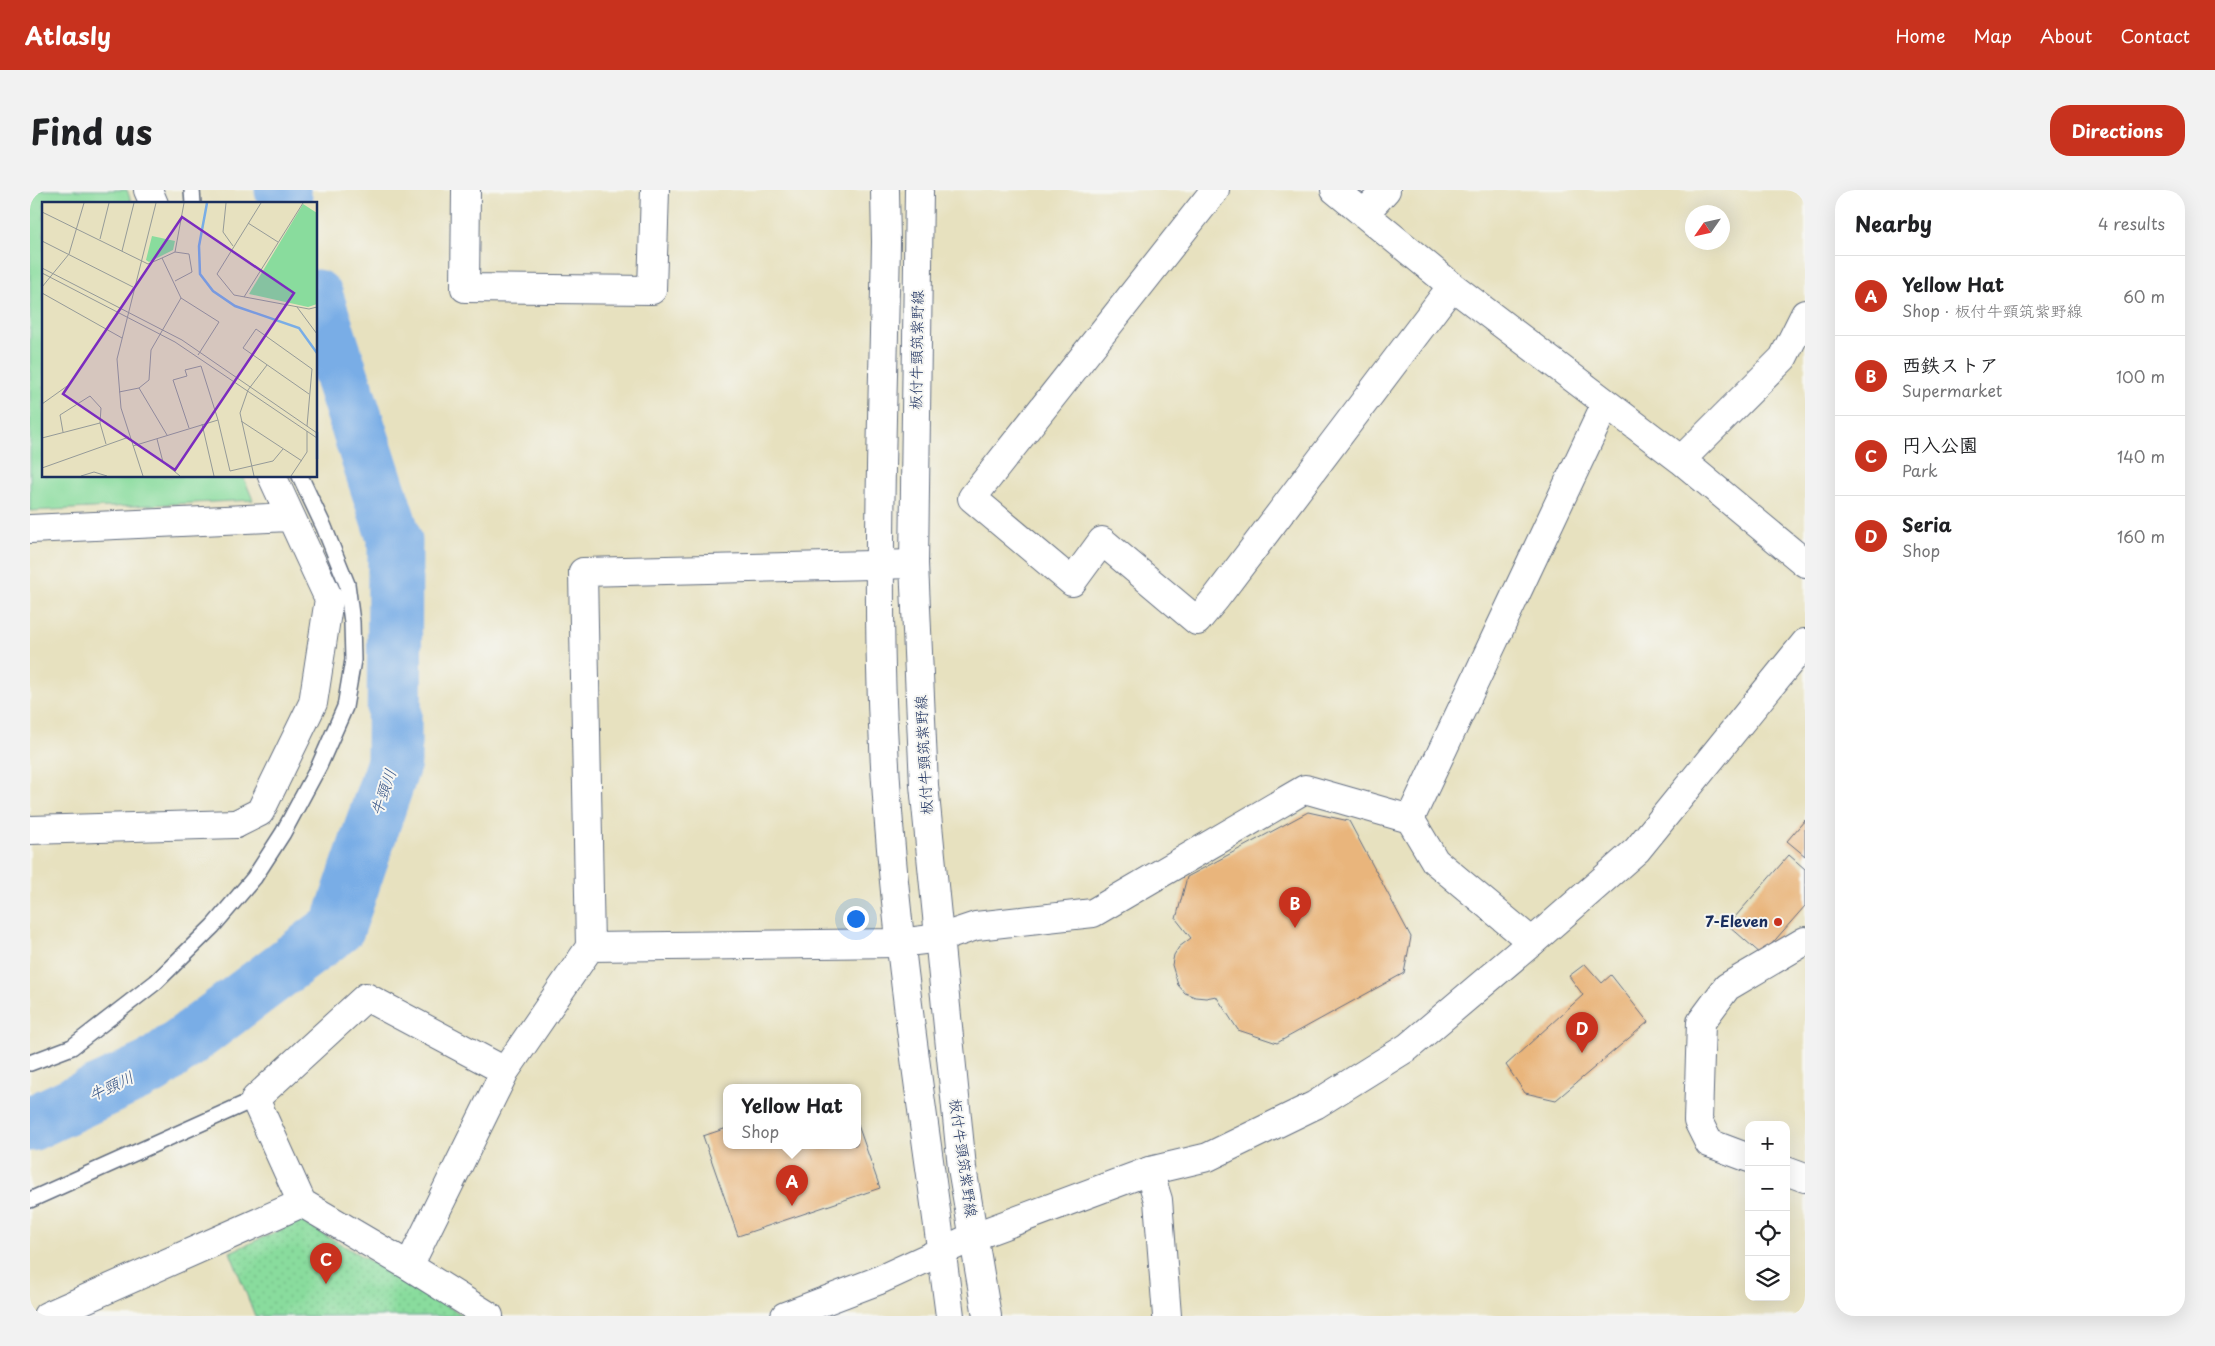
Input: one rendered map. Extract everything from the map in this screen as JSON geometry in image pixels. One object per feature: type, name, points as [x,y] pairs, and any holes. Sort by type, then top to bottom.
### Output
[{"type":"street","points":[[148,190],[153,202]]},
{"type":"street","points":[[466,190],[465,288],[652,290],[655,190]]},
{"type":"street","points":[[885,190],[886,242],[879,563],[884,746],[899,942],[950,1316]]},
{"type":"street","name":"板付牛頸筑紫野線","points":[[919,190],[914,564],[924,785],[962,1168],[987,1316]]},
{"type":"street","points":[[1215,190],[972,498],[1072,582],[1102,541],[1197,621],[1452,286]]},
{"type":"street","points":[[1335,190],[1452,286],[1682,460],[1805,564]]},
{"type":"street","points":[[1364,214],[1386,190]]},
{"type":"street","points":[[1682,460],[1783,358],[1805,314]]},
{"type":"street","points":[[1410,819],[1606,403]]},
{"type":"street","points":[[30,830],[236,824],[260,812],[313,703],[329,599],[289,517],[273,478]]},
{"type":"street","points":[[30,529],[289,517]]},
{"type":"street","points":[[409,1266],[505,1072],[590,947],[583,572],[879,563],[914,564]]},
{"type":"street","points":[[785,1316],[877,1281],[974,1236],[1149,1171],[1208,1157],[1315,1104],[1408,1047],[1637,850],[1801,658]]},
{"type":"street","points":[[590,947],[899,942],[940,938],[976,926],[1093,912],[1305,789],[1410,819],[1435,861],[1532,942]]},
{"type":"street","points":[[1745,1157],[1708,1143],[1698,1121],[1701,1022],[1727,986],[1805,942]]},
{"type":"street","points":[[489,1316],[302,1203],[255,1098],[366,997],[505,1072]]},
{"type":"street","points":[[1149,1171],[1158,1200],[1167,1316]]},
{"type":"street","points":[[1790,1172],[1805,1178]]},
{"type":"street","points":[[47,1316],[302,1203]]},
{"type":"lane","points":[[30,1063],[72,1047],[156,982],[213,926],[254,878],[283,833],[319,766],[345,707],[352,660],[352,622],[347,584],[324,527],[301,478]]},
{"type":"lane","points":[[30,1200],[255,1098]]},
{"type":"green space","points":[[30,190],[127,190],[131,202],[42,202],[42,478],[244,478],[253,500],[30,511]]},
{"type":"green space","points":[[301,1221],[464,1316],[255,1316],[230,1252]]},
{"type":"building","points":[[1308,812],[1349,821],[1411,937],[1404,973],[1277,1043],[1238,1030],[1216,996],[1206,998],[1195,997],[1185,993],[1178,985],[1172,965],[1174,955],[1179,947],[1191,938],[1176,919],[1187,877]]},
{"type":"building","points":[[1805,820],[1805,856],[1787,841]]},
{"type":"building","points":[[1789,855],[1805,869],[1805,906],[1762,955],[1728,925]]},
{"type":"building","points":[[1585,964],[1602,983],[1611,975],[1648,1022],[1556,1100],[1525,1093],[1506,1065],[1583,995],[1569,976]]},
{"type":"building","points":[[723,1129],[723,1149],[861,1149],[861,1133],[880,1188],[738,1236],[703,1136]]},
{"type":"waterway","name":"牛頸川","points":[[282,190],[285,202]]},
{"type":"waterway","name":"牛頸川","points":[[30,1124],[152,1067],[338,927],[394,762],[395,541],[318,303]]},
{"type":"place","name":"7-Eleven","points":[[1778,922]]},
{"type":"place","name":"西鉄ストア","points":[[1295,928]]},
{"type":"place","name":"Seria","points":[[1582,1053]]},
{"type":"place","name":"Yellow Hat","points":[[792,1206]]},
{"type":"place","name":"円入公園","points":[[326,1284]]}]
